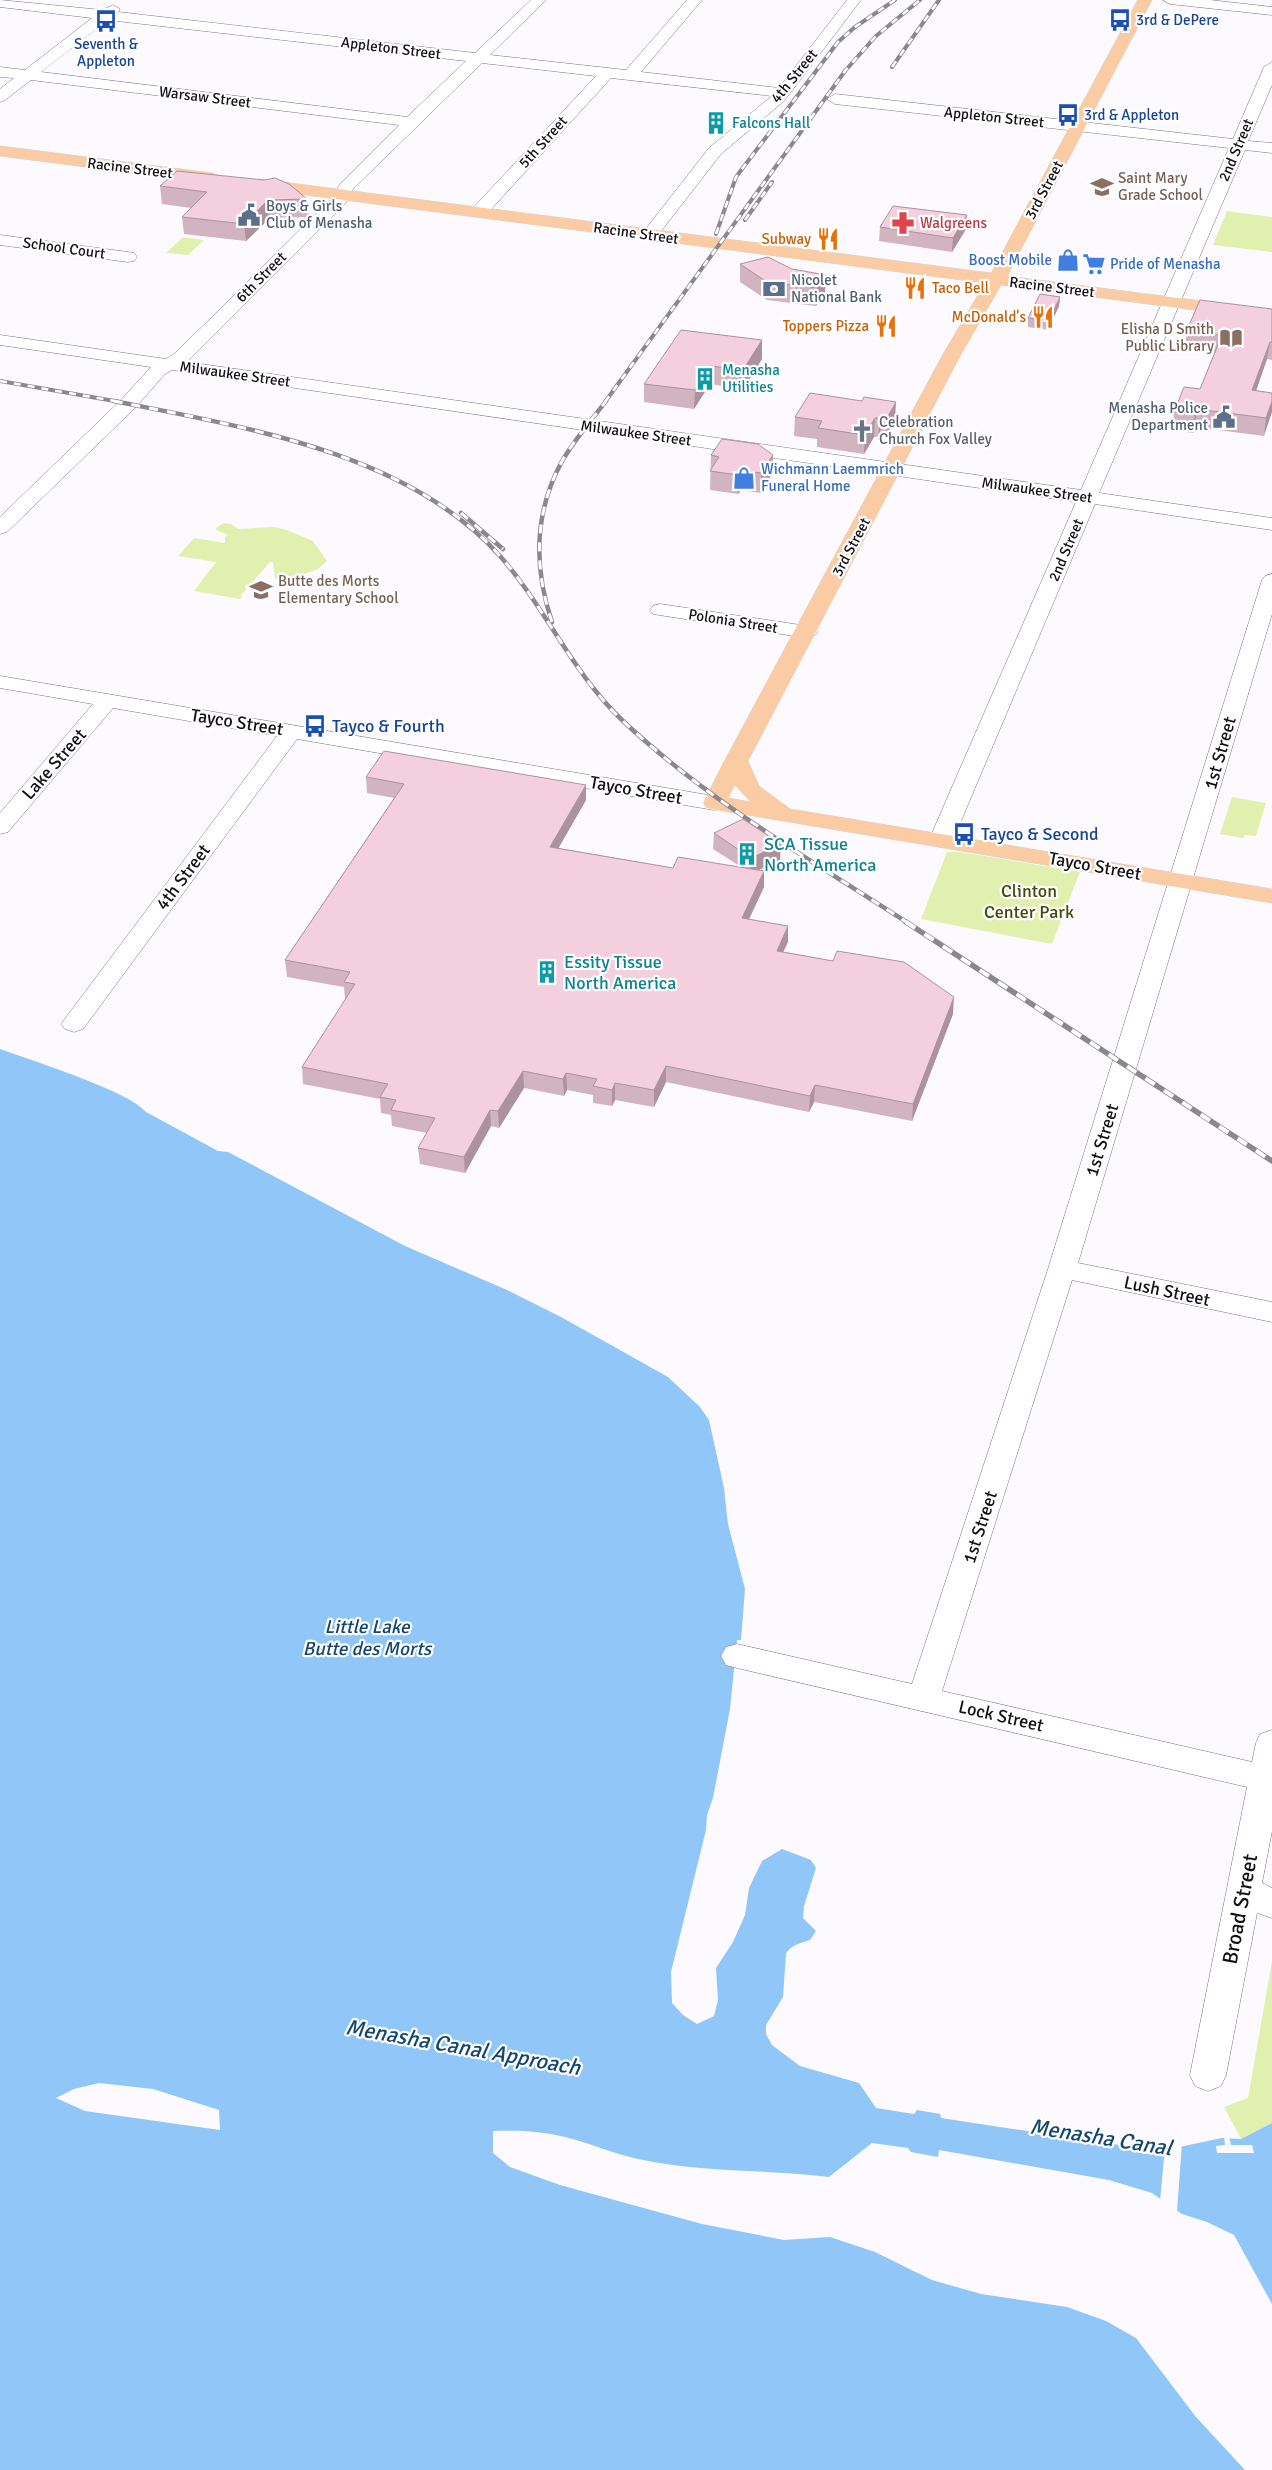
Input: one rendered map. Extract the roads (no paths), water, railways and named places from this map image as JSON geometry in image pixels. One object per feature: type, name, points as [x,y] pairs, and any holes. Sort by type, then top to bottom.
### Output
[{"type":"main road","name":"3rd Street","points":[[714,803],[1145,0]]},
{"type":"main road","name":"Racine Street","points":[[0,151],[227,180]]},
{"type":"main road","name":"Racine Street","points":[[246,182],[928,272],[1272,315]]},
{"type":"main road","points":[[928,272],[964,271],[984,267],[996,262],[1013,248]]},
{"type":"main road","points":[[928,272],[970,284],[977,293],[977,311]]},
{"type":"main road","points":[[736,760],[746,786],[768,804],[788,815]]},
{"type":"main road","name":"Tayco Street","points":[[714,803],[1272,896]]},
{"type":"street","points":[[0,97],[125,0]]},
{"type":"street","points":[[520,0],[538,1]]},
{"type":"street","points":[[629,76],[695,0]]},
{"type":"street","name":"4th Street","points":[[649,235],[715,152],[783,93],[854,0]]},
{"type":"street","points":[[1170,0],[1272,11]]},
{"type":"street","name":"6th Street","points":[[0,528],[68,463],[159,370],[180,358],[213,326],[339,200],[341,195],[411,122],[538,1]]},
{"type":"street","name":"Appleton Street","points":[[0,2],[783,93]]},
{"type":"street","name":"2nd Street","points":[[941,840],[1272,66]]},
{"type":"street","name":"Warsaw Street","points":[[0,72],[411,122]]},
{"type":"street","name":"5th Street","points":[[479,212],[607,73]]},
{"type":"street","name":"Appleton Street","points":[[835,99],[1272,148]]},
{"type":"street","name":"School Court","points":[[0,240],[128,257]]},
{"type":"street","name":"Milwaukee Street","points":[[0,340],[1272,524]]},
{"type":"street","name":"1st Street","points":[[924,1698],[1062,1269],[1272,580]]},
{"type":"street","name":"Polonia Street","points":[[660,610],[807,632]]},
{"type":"street","name":"Tayco Street","points":[[0,682],[714,803]]},
{"type":"street","name":"Lake Street","points":[[0,827],[108,700]]},
{"type":"street","name":"4th Street","points":[[74,1024],[292,731]]},
{"type":"street","name":"Lush Street","points":[[1062,1269],[1272,1312]]},
{"type":"street","name":"Lock Street","points":[[737,1656],[1265,1778]]},
{"type":"street","name":"Broad Street","points":[[1208,2076],[1258,1897],[1265,1778],[1272,1743]]},
{"type":"water","name":"Little Lake Butte des Morts","points":[[0,1049],[78,1077],[120,1095],[146,1112],[218,1151],[228,1152],[405,1246],[507,1290],[561,1317],[668,1377],[700,1407],[709,1420],[724,1488],[728,1524],[745,1589],[741,1640],[737,1640],[730,1709],[713,1798],[707,1815],[706,1830],[671,1972],[672,2003],[683,2015],[697,2024],[714,2016],[718,2000],[716,1968],[733,1942],[745,1915],[749,1888],[762,1861],[782,1849],[811,1860],[816,1868],[804,1906],[803,1918],[816,1931],[810,1940],[793,1946],[786,1954],[783,1997],[766,2025],[766,2034],[772,2045],[800,2066],[859,2083],[876,2108],[914,2114],[917,2110],[940,2114],[941,2118],[1139,2148],[1138,2152],[1146,2154],[1222,2138],[1241,2139],[1272,2123],[1272,2304],[1234,2235],[1207,2222],[1182,2214],[1152,2193],[1109,2180],[939,2150],[938,2157],[911,2152],[908,2148],[872,2143],[829,2177],[710,2169],[638,2159],[574,2139],[547,2133],[493,2131],[493,2153],[510,2167],[560,2185],[702,2224],[784,2240],[830,2237],[875,2252],[932,2280],[981,2294],[1067,2307],[1106,2321],[1136,2338],[1196,2417],[1245,2470],[0,2470]],"holes":[[[99,2083],[153,2089],[219,2110],[220,2130],[85,2111],[56,2098],[74,2089]]]},
{"type":"railway","points":[[716,234],[736,177],[838,42],[855,27],[895,0]]},
{"type":"railway","points":[[605,402],[845,71],[876,36],[920,0]]},
{"type":"railway","points":[[892,67],[939,0]]},
{"type":"railway","points":[[745,220],[772,182]]},
{"type":"railway","points":[[0,381],[120,402]]},
{"type":"railway","points":[[114,401],[268,434],[321,449],[371,468],[419,492],[462,521],[500,556],[531,597],[589,682],[623,721],[656,750],[725,803],[908,923]]},
{"type":"railway","points":[[552,622],[546,602],[540,562],[540,542],[546,502],[552,482],[561,463],[606,401]]},
{"type":"railway","points":[[461,513],[503,549]]},
{"type":"railway","points":[[906,922],[1272,1161]]},
{"type":"place","name":"3rd & DePere","points":[[1120,20]]},
{"type":"place","name":"Seventh & Appleton","points":[[106,21]]},
{"type":"place","name":"3rd & Appleton","points":[[1068,115]]},
{"type":"place","name":"Falcons Hall","points":[[716,123]]},
{"type":"place","name":"Saint Mary Grade School","points":[[1102,187]]},
{"type":"place","name":"Boys & Girls Club of Menasha","points":[[249,215]]},
{"type":"place","name":"Walgreens","points":[[903,223]]},
{"type":"place","name":"Subway","points":[[828,239]]},
{"type":"place","name":"Boost Mobile","points":[[1068,260]]},
{"type":"place","name":"Pride of Menasha","points":[[1094,264]]},
{"type":"place","name":"Taco Bell","points":[[915,288]]},
{"type":"place","name":"Nicolet National Bank","points":[[774,289]]},
{"type":"place","name":"McDonald's","points":[[1043,317]]},
{"type":"place","name":"Toppers Pizza","points":[[886,326]]},
{"type":"place","name":"Elisha D Smith Public Library","points":[[1231,338]]},
{"type":"place","name":"Menasha Utilities","points":[[705,379]]},
{"type":"place","name":"Menasha Police Department","points":[[1224,417]]},
{"type":"place","name":"Celebration Church Fox Valley","points":[[862,431]]},
{"type":"place","name":"Wichmann Laemmrich Funeral Home","points":[[744,478]]},
{"type":"place","name":"Butte des Morts Elementary School","points":[[261,590]]},
{"type":"place","name":"Tayco & Fourth","points":[[315,726]]},
{"type":"place","name":"Tayco & Second","points":[[964,834]]},
{"type":"place","name":"SCA Tissue North America","points":[[747,854]]},
{"type":"place","name":"Essity Tissue North America","points":[[547,972]]},
{"type":"park label","name":"Clinton Center Park","points":[[1029,901]]},
{"type":"water label","name":"Menasha Canal Approach","points":[[463,2047]]},
{"type":"water label","name":"Menasha Canal","points":[[1101,2137]]}]
